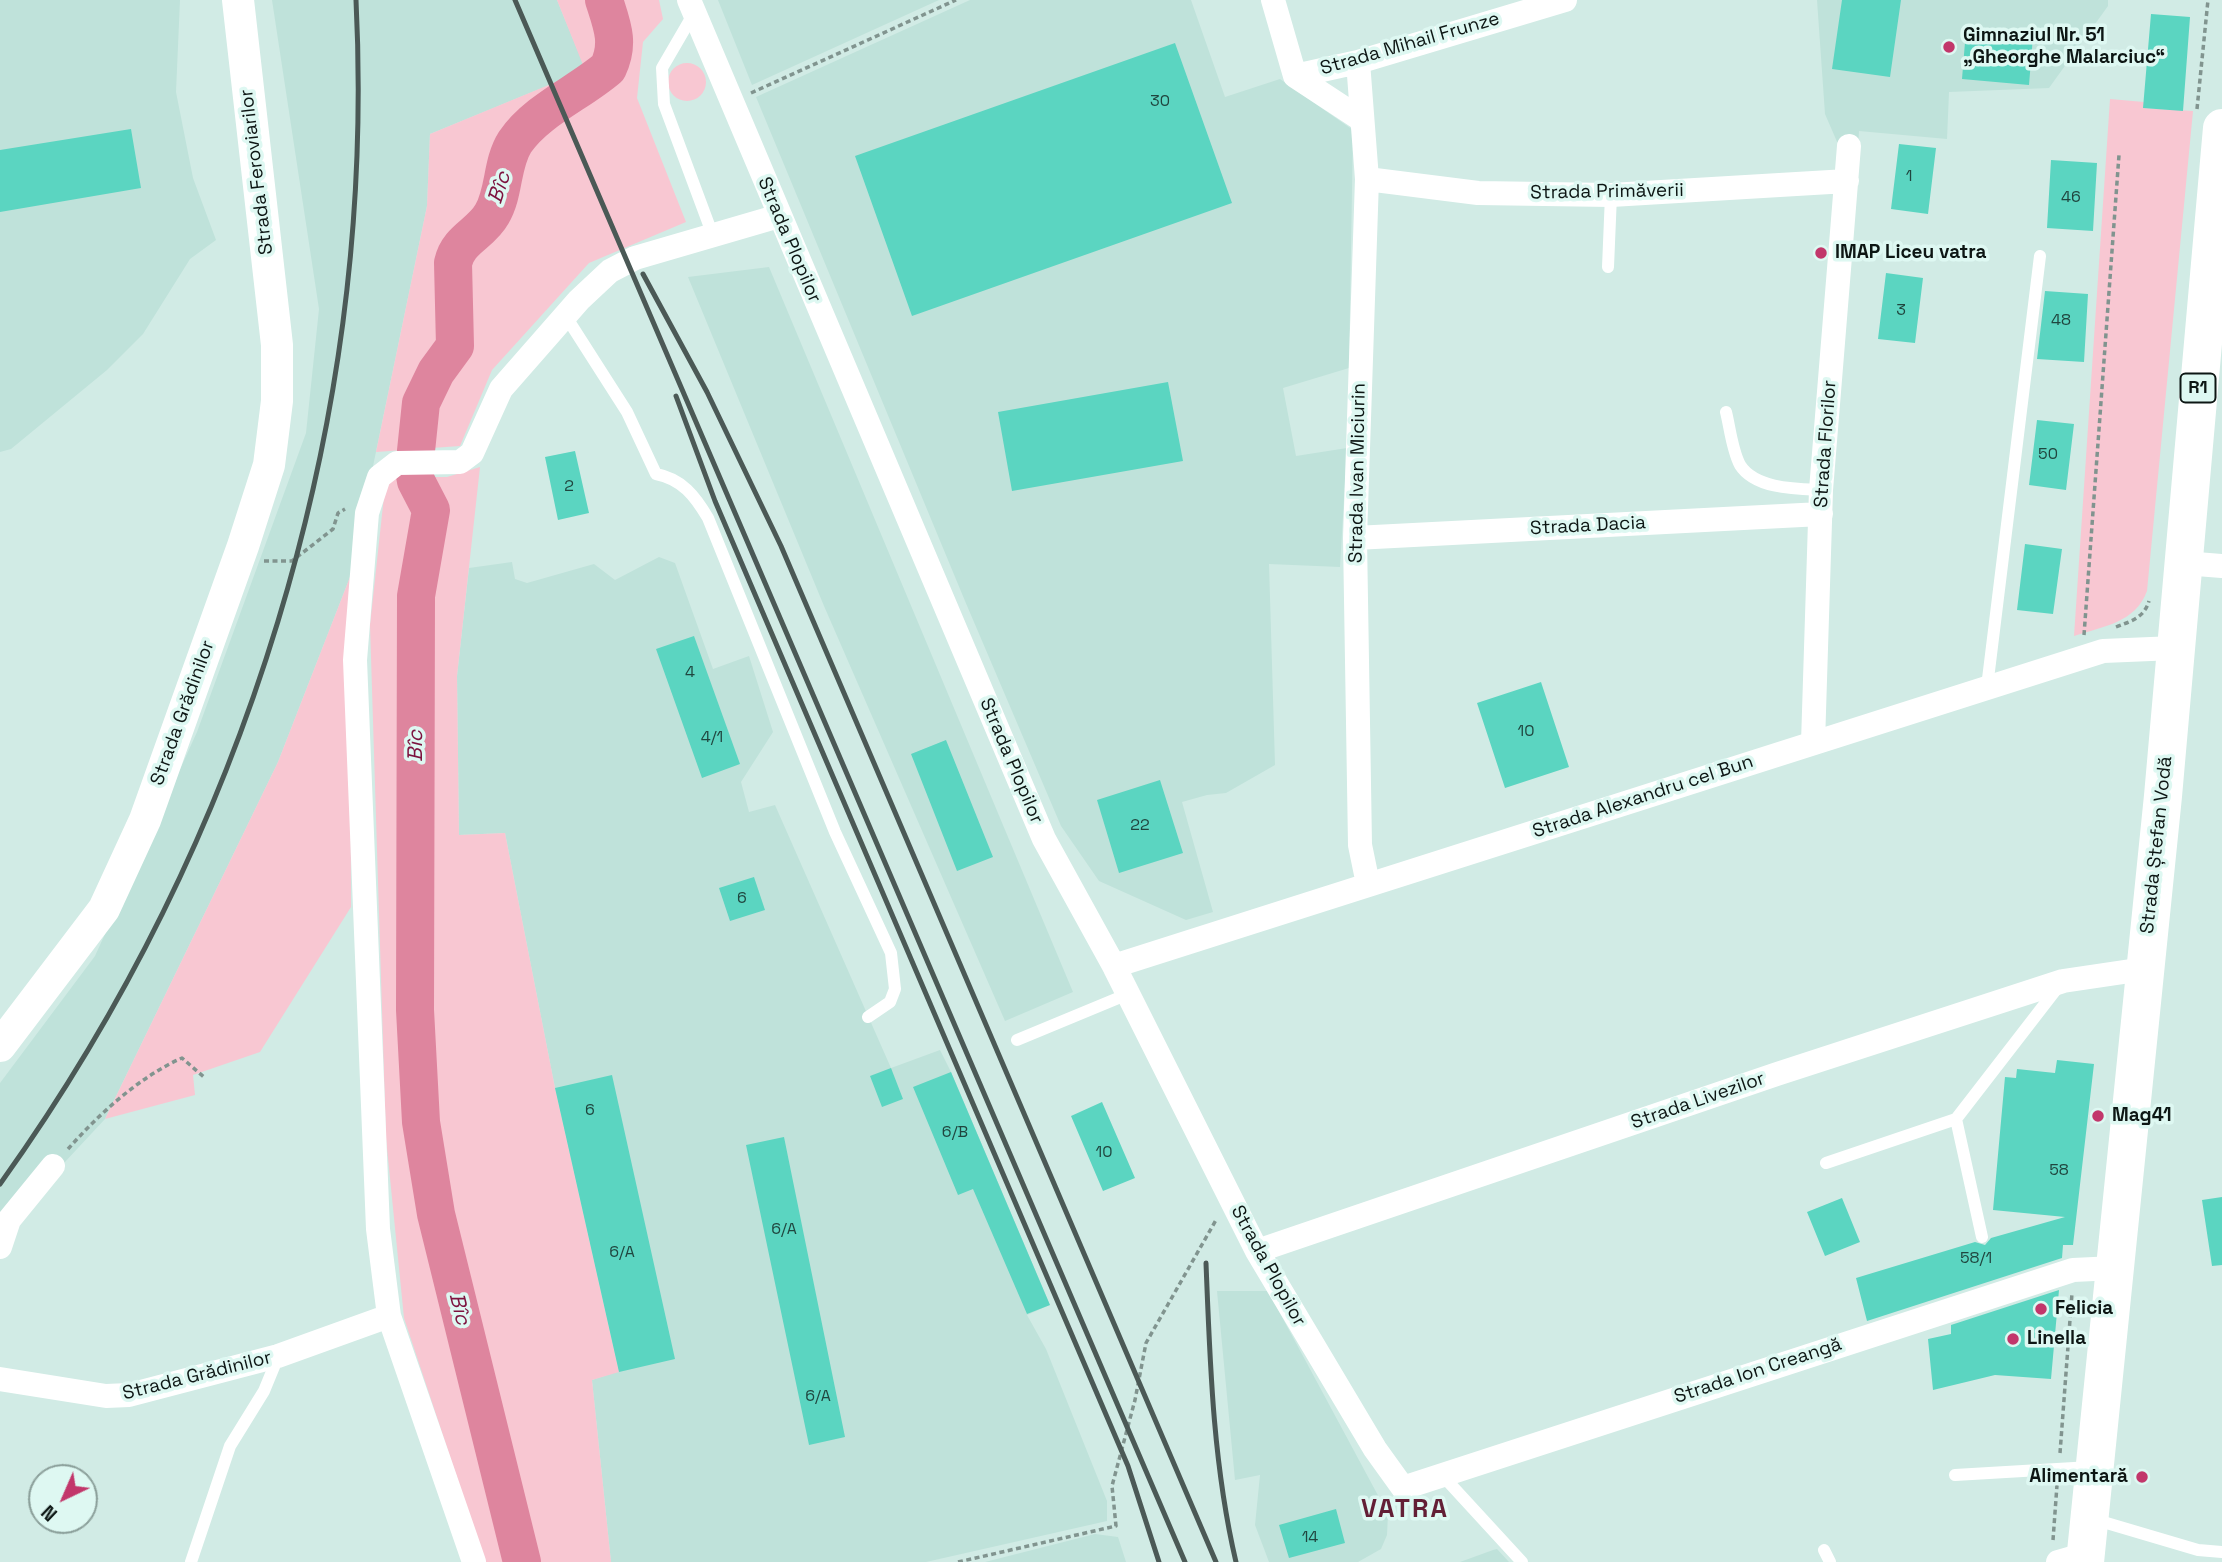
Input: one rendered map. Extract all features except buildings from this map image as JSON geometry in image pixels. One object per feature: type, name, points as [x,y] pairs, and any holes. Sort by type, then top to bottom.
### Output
[{"type":"highway","name":"Strada Ștefan Vodă","points":[[2074,1549],[2077,1467],[2115,1268],[2163,796],[2184,563],[2210,118]]},
{"type":"street","name":"Strada Feroviarilor","points":[[237,0],[277,345]]},
{"type":"street","points":[[1273,0],[1295,76],[1362,120]]},
{"type":"street","name":"Strada Mihail Frunze","points":[[1295,76],[1358,62],[1565,0]]},
{"type":"street","name":"Strada Plopilor","points":[[692,7],[730,103],[1044,839],[1114,966],[1257,1251],[1375,1448],[1403,1488]]},
{"type":"street","name":"Strada Ivan Miciurin","points":[[1358,62],[1367,179],[1355,538],[1360,845],[1368,884]]},
{"type":"street","name":"Strada Florilor","points":[[1813,743],[1821,502],[1849,146]]},
{"type":"street","name":"Strada Primăverii","points":[[1367,179],[1478,193],[1611,195],[1847,181]]},
{"type":"street","points":[[474,1562],[389,1316],[378,1228],[355,660],[367,513],[379,477],[397,463],[460,461],[472,453],[501,389],[600,279],[626,261],[712,233],[779,216]]},
{"type":"street","name":"Strada Grădinilor","points":[[0,1045],[38,1000],[104,909],[145,820],[238,562],[269,465],[277,401],[277,345]]},
{"type":"street","name":"Strada Dacia","points":[[1355,538],[1821,502]]},
{"type":"street","points":[[2184,563],[2222,566]]},
{"type":"street","name":"Strada Alexandru cel Bun","points":[[1114,966],[2103,651],[2175,648]]},
{"type":"street","name":"Strada Livezilor","points":[[1257,1251],[2063,981],[2144,969]]},
{"type":"street","points":[[0,1247],[9,1220],[53,1166]]},
{"type":"street","name":"Strada Ion Creangă","points":[[1403,1488],[2073,1270],[2115,1268]]},
{"type":"street","name":"Strada Grădinilor","points":[[0,1379],[94,1395],[129,1395],[278,1356],[389,1316]]},
{"type":"lane","points":[[692,7],[663,68],[664,104],[712,233]]},
{"type":"lane","points":[[1608,267],[1611,195]]},
{"type":"lane","points":[[1987,688],[2040,256]]},
{"type":"lane","points":[[565,315],[627,412],[656,474],[671,477],[684,486],[708,518],[835,832],[891,953],[895,989],[890,1002],[868,1017]]},
{"type":"lane","points":[[1726,412],[1740,465],[1748,474],[1759,481],[1790,488],[1821,502]]},
{"type":"lane","points":[[1826,1163],[1956,1119],[2063,981]]},
{"type":"lane","points":[[1017,1040],[1128,994]]},
{"type":"lane","points":[[1956,1119],[1982,1237]]},
{"type":"lane","points":[[191,1562],[230,1446],[264,1391],[278,1356]]},
{"type":"lane","points":[[1955,1475],[2077,1467]]},
{"type":"lane","points":[[1442,1475],[1521,1562]]},
{"type":"lane","points":[[2074,1549],[2222,1552]]},
{"type":"lane","points":[[1824,1550],[1830,1562]]},
{"type":"path","points":[[730,103],[956,0]]},
{"type":"path","points":[[2208,0],[2210,118]]},
{"type":"path","points":[[2084,637],[2119,155]]},
{"type":"path","points":[[238,562],[292,561],[333,529],[338,513],[372,494]]},
{"type":"path","points":[[2107,630],[2137,619],[2146,611],[2152,593]]},
{"type":"path","points":[[2074,640],[2096,634]]},
{"type":"path","points":[[53,1166],[91,1123],[160,1068],[182,1058],[205,1078]]},
{"type":"path","points":[[958,1562],[1116,1525],[1112,1486],[1135,1400],[1146,1343],[1207,1231],[1232,1200]]},
{"type":"path","points":[[2073,1270],[2077,1467],[2074,1549]]},
{"type":"shaded area","points":[[0,0],[180,0],[176,92],[193,178],[216,240],[190,259],[143,334],[107,370],[11,449],[0,452]]},
{"type":"shaded area","points":[[272,0],[557,0],[586,70],[430,134],[427,206],[350,577],[278,762],[105,1119],[37,1192],[0,1243],[0,1083],[95,956],[197,732],[306,433],[319,309]]},
{"type":"shaded area","points":[[557,0],[659,0],[663,19],[643,42],[637,98],[686,222],[589,263],[492,370],[460,446],[376,452],[427,206],[430,134],[585,70]]},
{"type":"shaded area","points":[[718,0],[939,0],[752,85]]},
{"type":"shaded area","points":[[970,0],[1191,0],[1225,97],[1280,79],[1353,130],[1349,368],[1283,388],[1296,456],[1347,448],[1340,567],[1269,564],[1275,765],[1226,793],[1182,802],[1213,912],[1186,920],[1099,881],[1061,826],[756,97]]},
{"type":"shaded area","name":"Gimnaziul Nr. 51 „Gheorghe Malarciuc“","points":[[1817,0],[2108,0],[2108,6],[2049,88],[1949,92],[1947,139],[1859,131],[1858,147],[1838,144],[1825,114]]},
{"type":"shaded area","points":[[687,63],[700,69],[706,82],[700,95],[687,101],[674,95],[668,82],[674,69]]},
{"type":"shaded area","points":[[2110,99],[2144,102],[2144,108],[2193,111],[2147,591],[2142,602],[2127,617],[2074,636]]},
{"type":"shaded area","points":[[769,267],[1073,992],[1005,1021],[824,606],[688,277]]},
{"type":"shaded area","points":[[480,467],[457,676],[459,835],[505,833],[555,1088],[619,1372],[592,1380],[611,1562],[485,1562],[404,1318],[386,1138],[370,625],[385,487],[396,477],[447,477]]},
{"type":"shaded area","points":[[659,557],[675,563],[713,669],[749,656],[773,732],[741,782],[749,812],[775,805],[891,1068],[940,1050],[951,1072],[1050,1305],[1027,1315],[1046,1349],[1107,1501],[1107,1521],[926,1562],[611,1562],[592,1380],[619,1371],[555,1088],[505,833],[459,835],[457,676],[469,568],[512,562],[515,579],[527,583],[594,564],[615,580]]},
{"type":"shaded area","points":[[350,577],[351,907],[260,1052],[193,1075],[195,1095],[105,1119],[278,762]]},
{"type":"shaded area","points":[[1217,1291],[1268,1291],[1388,1514],[1387,1535],[1381,1549],[1358,1562],[1269,1562],[1255,1525],[1260,1475],[1235,1480]]},
{"type":"shaded area","points":[[1095,1534],[1118,1537],[1126,1562],[985,1562]]},
{"type":"shaded area","points":[[1497,1549],[1509,1562],[1460,1562],[1493,1550]]},
{"type":"waterway","name":"Bîc","points":[[522,1562],[436,1214],[421,1122],[415,1010],[416,596],[431,510],[416,481],[414,470],[421,403],[436,372],[455,346],[453,263],[456,255],[492,214],[515,142],[546,111],[608,68],[614,42],[604,0]]},
{"type":"railway","points":[[0,1184],[86,1052],[162,914],[226,770],[278,622],[317,470],[344,315],[357,158],[356,0]]},
{"type":"railway","points":[[515,0],[1185,1562]]},
{"type":"railway","points":[[643,274],[707,392],[781,546],[1216,1562]]},
{"type":"railway","points":[[676,396],[715,501],[1128,1466],[1159,1562]]},
{"type":"railway","points":[[1206,1263],[1217,1451],[1236,1562]]},
{"type":"place","name":"Gimnaziul Nr. 51 „Gheorghe Malarciuc“","points":[[1949,47]]},
{"type":"place","name":"IMAP Liceu vatra","points":[[1821,253]]},
{"type":"place","name":"Mag41","points":[[2098,1116]]},
{"type":"place","name":"Felicia","points":[[2041,1309]]},
{"type":"place","name":"Linella","points":[[2013,1339]]},
{"type":"place","name":"Alimentară","points":[[2142,1477]]},
{"type":"district","name":"VATRA","points":[[1405,1510]]}]
